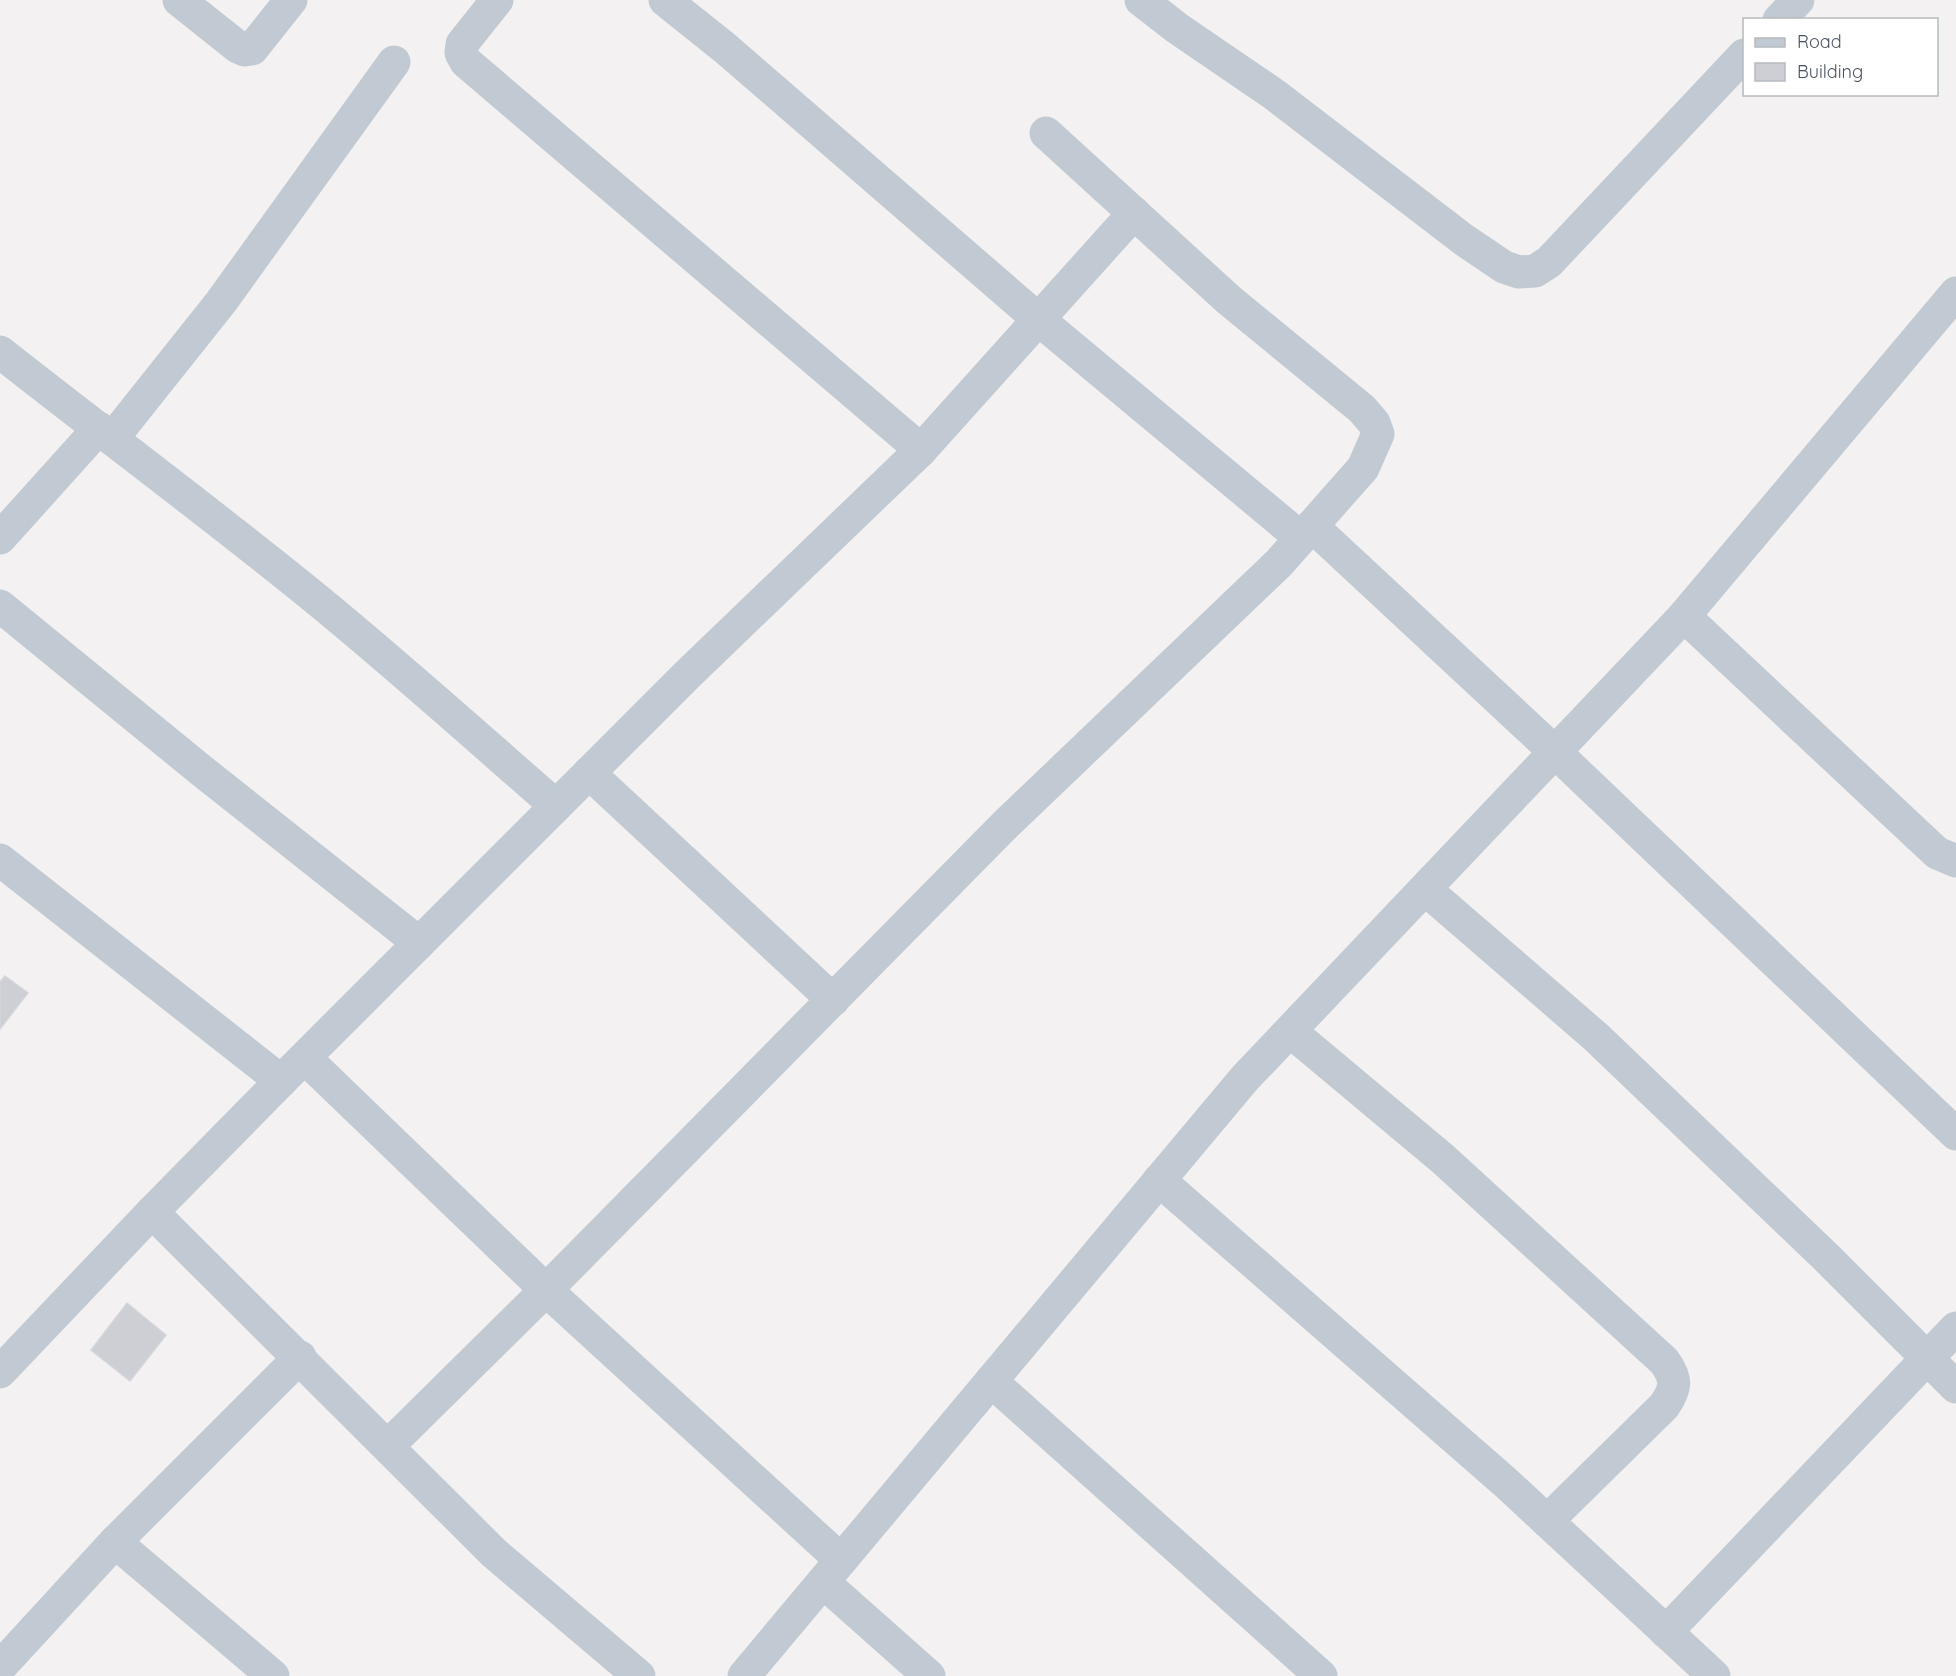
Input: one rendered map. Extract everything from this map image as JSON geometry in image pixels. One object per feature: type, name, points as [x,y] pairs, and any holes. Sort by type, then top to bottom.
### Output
[{"type":"street","points":[[179,0],[238,47],[245,50],[252,49],[291,0]]},
{"type":"street","points":[[497,0],[462,44],[460,53],[466,62],[921,450]]},
{"type":"street","points":[[665,0],[725,48],[1038,319],[1307,532],[1555,752],[1956,1134]]},
{"type":"street","points":[[1141,0],[1177,28],[1275,94],[1464,240],[1504,267],[1519,272],[1535,271],[1548,262],[1743,56]]},
{"type":"street","points":[[1781,18],[1798,0]]},
{"type":"street","points":[[0,538],[105,434],[221,302],[394,62]]},
{"type":"street","points":[[388,1446],[546,1290],[1004,826],[1279,563],[1364,468],[1378,434],[1374,423],[1362,409],[1229,300],[1046,133]]},
{"type":"street","points":[[0,1372],[281,1081],[687,675],[921,450],[1134,213]]},
{"type":"street","points":[[744,1676],[1245,1078],[1684,616],[1956,293]]},
{"type":"street","points":[[0,352],[178,488],[316,599],[420,686],[556,806]]},
{"type":"street","points":[[0,606],[419,944]]},
{"type":"street","points":[[1684,616],[1937,853],[1956,861]]},
{"type":"street","points":[[589,773],[833,1000]]},
{"type":"street","points":[[0,860],[281,1081]]},
{"type":"street","points":[[1425,889],[1596,1037],[1828,1259],[1956,1387]]},
{"type":"street","points":[[1290,1031],[1443,1159],[1664,1361],[1672,1373],[1674,1383],[1672,1395],[1664,1406],[1546,1521]]},
{"type":"street","points":[[305,1058],[546,1290],[832,1571],[929,1676]]},
{"type":"street","points":[[1158,1180],[1496,1475],[1714,1676]]},
{"type":"street","points":[[152,1212],[494,1553],[639,1676]]},
{"type":"street","points":[[1666,1632],[1956,1328]]},
{"type":"street","points":[[0,1667],[115,1542],[300,1358]]},
{"type":"street","points":[[991,1381],[1321,1676]]},
{"type":"street","points":[[115,1542],[273,1676]]},
{"type":"building","points":[[5,976],[28,993],[0,1029],[0,982]]},
{"type":"building","points":[[127,1303],[166,1335],[130,1381],[91,1350]]}]
